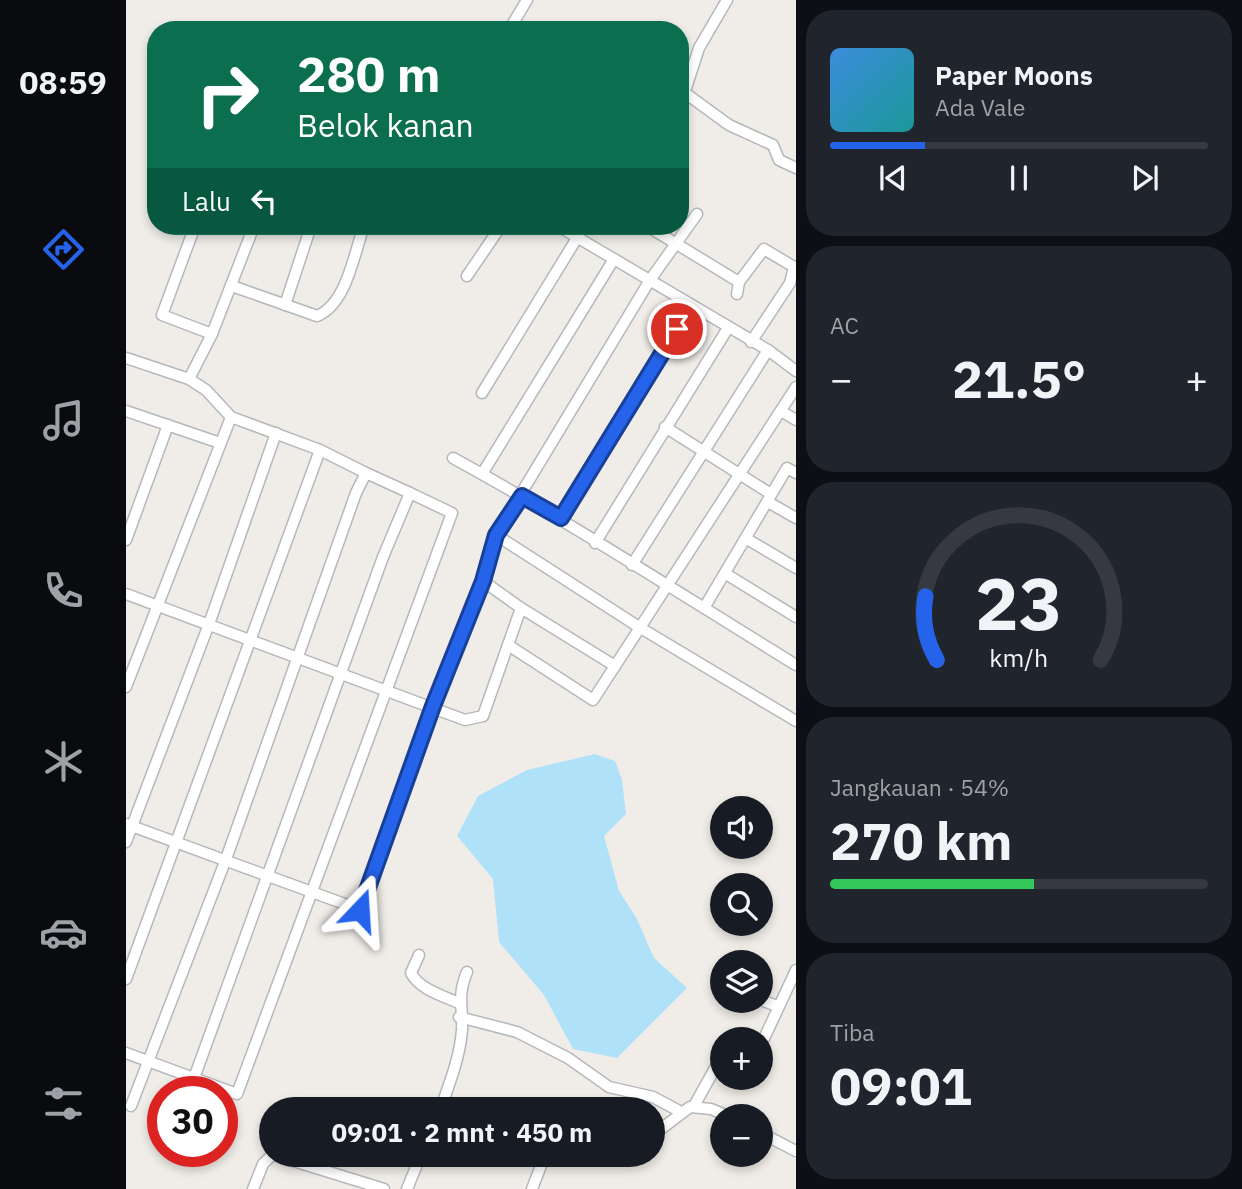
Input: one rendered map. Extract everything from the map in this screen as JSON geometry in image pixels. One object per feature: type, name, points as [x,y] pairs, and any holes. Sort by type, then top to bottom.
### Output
[{"type":"street","points":[[514,21],[527,0]]},
{"type":"street","points":[[689,75],[699,48],[727,0]]},
{"type":"street","points":[[689,95],[729,125],[773,145],[779,160],[796,168]]},
{"type":"street","points":[[689,224],[697,214]]},
{"type":"street","points":[[192,235],[162,314],[212,334]]},
{"type":"street","points":[[189,379],[212,334],[251,235]]},
{"type":"street","points":[[285,304],[308,235]]},
{"type":"street","points":[[232,286],[317,316],[328,311],[339,296],[361,235]]},
{"type":"street","points":[[467,276],[495,235]]},
{"type":"street","points":[[574,235],[768,350],[796,370]]},
{"type":"street","points":[[663,235],[738,288],[764,249],[795,269],[790,283],[751,342]]},
{"type":"street","points":[[129,825],[360,910],[433,706],[483,581],[496,535],[650,280],[680,235]]},
{"type":"street","points":[[482,393],[577,237]]},
{"type":"street","points":[[482,474],[614,259]]},
{"type":"street","points":[[561,518],[691,306]]},
{"type":"street","points":[[595,543],[727,328]]},
{"type":"street","points":[[632,565],[768,350]]},
{"type":"street","points":[[126,358],[189,379],[206,390],[231,417],[320,450],[452,513],[238,1091]]},
{"type":"street","points":[[508,645],[593,700],[796,387]]},
{"type":"street","points":[[126,411],[220,443]]},
{"type":"street","points":[[781,411],[796,420]]},
{"type":"street","points":[[126,687],[231,417]]},
{"type":"street","points":[[126,540],[168,425]]},
{"type":"street","points":[[665,427],[796,518]]},
{"type":"street","points":[[126,842],[129,825],[209,624],[276,433]]},
{"type":"street","points":[[126,979],[320,450]]},
{"type":"street","points":[[453,458],[561,518],[595,543],[796,666]]},
{"type":"street","points":[[704,608],[787,468],[796,473]]},
{"type":"street","points":[[131,1106],[226,859],[366,472]]},
{"type":"street","points":[[126,1053],[195,1076],[410,493]]},
{"type":"street","points":[[496,535],[639,627],[796,721]]},
{"type":"street","points":[[747,539],[796,568]]},
{"type":"street","points":[[726,573],[796,617]]},
{"type":"street","points":[[483,581],[521,608],[615,666]]},
{"type":"street","points":[[126,594],[465,720],[483,716],[521,608]]},
{"type":"street","points":[[419,955],[411,972],[414,978],[422,985],[461,1004]]},
{"type":"street","points":[[768,1027],[796,970]]},
{"type":"street","points":[[444,1097],[462,1032],[459,995],[467,972]]},
{"type":"street","points":[[773,1004],[777,1006]]},
{"type":"street","points":[[459,1017],[517,1032],[568,1058],[609,1087],[653,1097],[681,1112]]},
{"type":"street","points":[[694,1107],[710,1078]]},
{"type":"street","points":[[665,1125],[681,1112],[694,1107],[710,1109]]},
{"type":"street","points":[[773,1139],[796,1151]]},
{"type":"street","points":[[253,1189],[262,1167]]},
{"type":"street","points":[[312,1167],[384,1189]]},
{"type":"street","points":[[407,1189],[416,1167]]},
{"type":"street","points":[[531,1189],[540,1167]]},
{"type":"water","points":[[595,754],[615,761],[622,780],[626,814],[604,836],[619,891],[637,919],[654,958],[687,988],[617,1058],[573,1049],[544,995],[499,942],[493,879],[457,836],[478,796],[527,770]]},
{"type":"route","points":[[360,910],[433,706],[483,581],[496,535],[522,496],[561,518],[677,329]]}]
